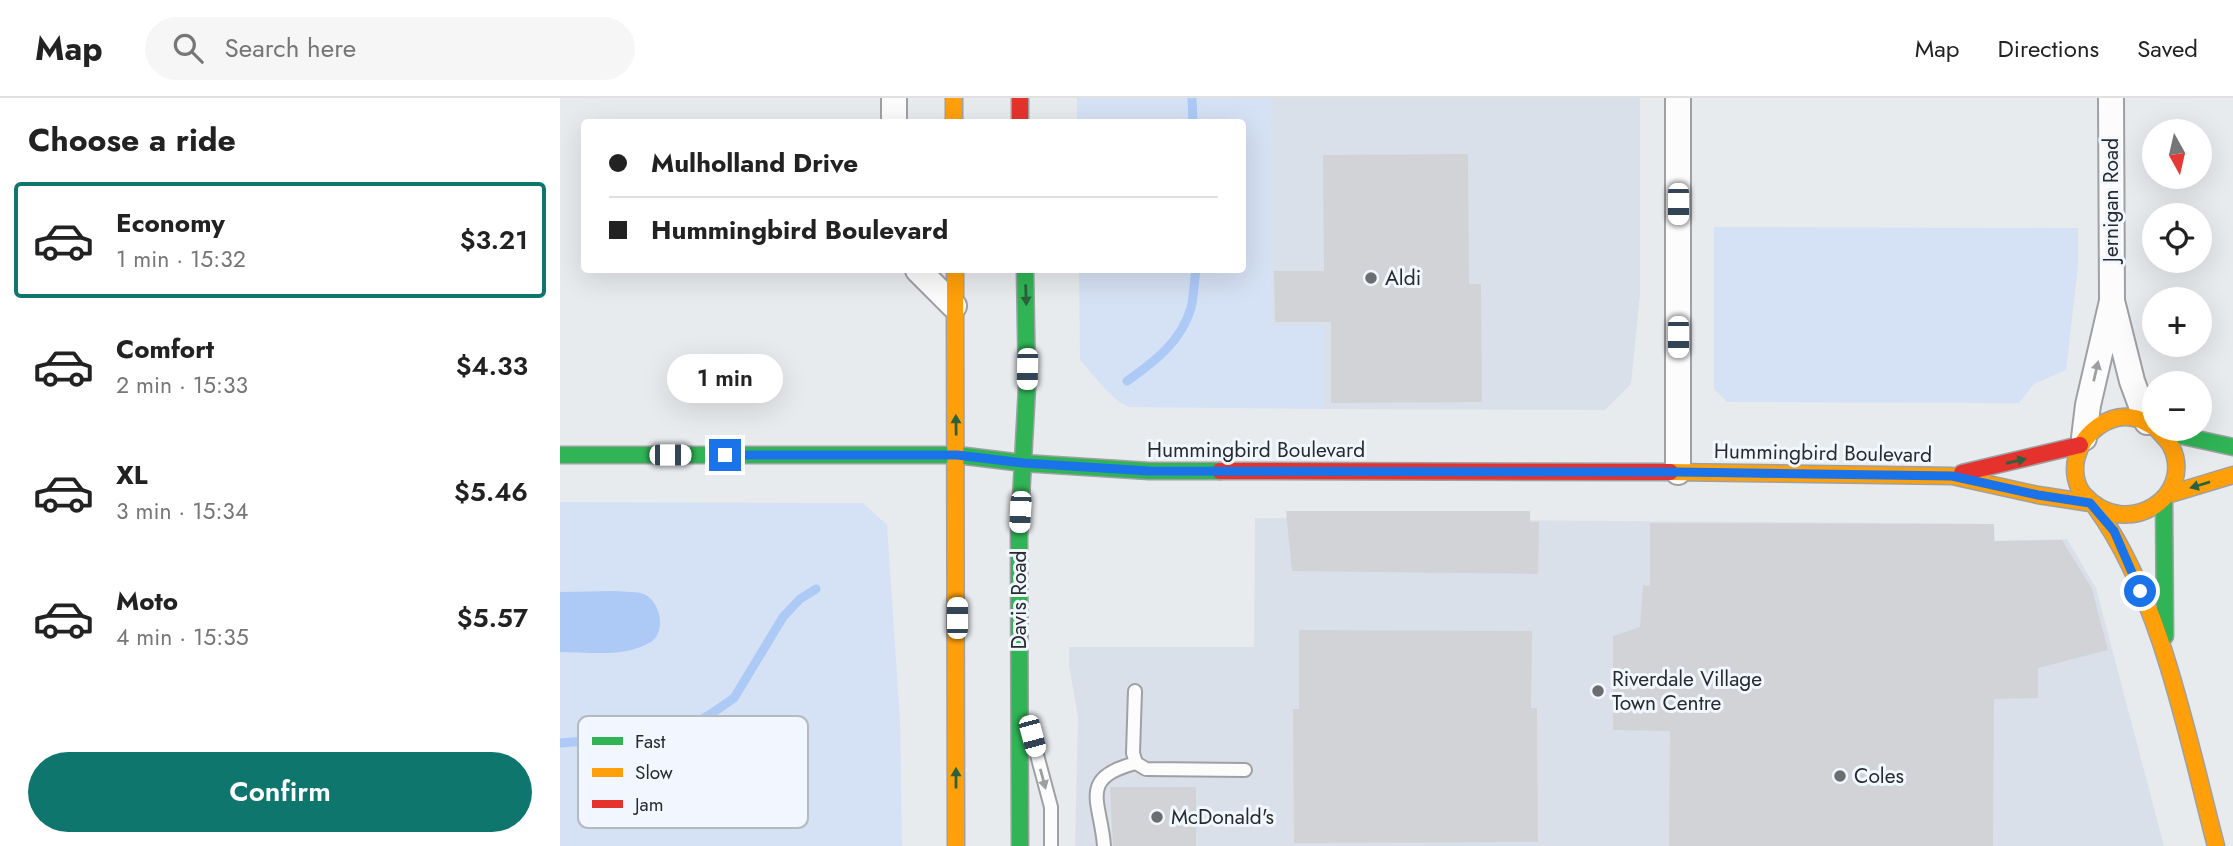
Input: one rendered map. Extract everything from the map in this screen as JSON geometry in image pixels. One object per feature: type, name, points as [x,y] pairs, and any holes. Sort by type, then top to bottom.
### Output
[{"type":"street","points":[[894,98],[894,119]]},
{"type":"street","points":[[954,98],[954,119]]},
{"type":"street","points":[[1020,98],[1020,119]]},
{"type":"street","points":[[1678,98],[1678,472]]},
{"type":"street","name":"Jernigan Road","points":[[2082,441],[2112,301],[2111,98]]},
{"type":"street","points":[[921,273],[954,306]]},
{"type":"street","points":[[954,273],[957,455],[956,846]]},
{"type":"street","name":"Davis Road","points":[[1020,846],[1019,536],[1027,369],[1025,273]]},
{"type":"street","name":"Jernigan Road","points":[[2112,301],[2133,382],[2142,400]]},
{"type":"street","points":[[2142,421],[2120,417],[2094,428],[2082,441],[2075,460],[2076,475],[2080,490],[2114,531],[2132,569],[2165,657],[2216,846]]},
{"type":"street","name":"Hummingbird Boulevard","points":[[1952,476],[2082,441]]},
{"type":"street","points":[[2093,505],[2109,514],[2124,517],[2153,509],[2165,497],[2174,479],[2175,462],[2167,441]]},
{"type":"street","points":[[2210,441],[2233,447]]},
{"type":"street","name":"Hummingbird Boulevard","points":[[560,455],[957,455],[1023,463],[1149,471],[1678,472],[1952,476],[2093,505]]},
{"type":"street","points":[[2165,497],[2233,475]]},
{"type":"street","points":[[2165,497],[2165,657]]},
{"type":"lane","points":[[1019,689],[1051,807],[1051,846]]},
{"type":"lane","points":[[1135,691],[1133,753],[1136,763],[1146,769],[1245,770]]},
{"type":"lane","points":[[1104,846],[1097,809],[1097,786],[1104,776],[1123,766],[1136,763]]},
{"type":"shaded area","points":[[1077,98],[1271,98],[1271,325],[1324,326],[1324,409],[1129,407],[1106,390],[1080,360],[1079,273],[1246,273],[1246,119],[1077,119]]},
{"type":"shaded area","points":[[1271,98],[1640,98],[1640,294],[1631,384],[1605,410],[1324,409],[1324,326],[1271,326]]},
{"type":"shaded area","points":[[1714,227],[2078,228],[2078,266],[2066,370],[2034,384],[2019,403],[1727,402],[1714,389]]},
{"type":"shaded area","points":[[560,502],[863,503],[887,525],[900,720],[902,846],[560,846]]},
{"type":"shaded area","name":"Riverdale Village Town Centre","points":[[1255,518],[1994,524],[1995,541],[2067,539],[2096,588],[2164,846],[1075,846],[1078,717],[1069,665],[1069,647],[1254,647]]},
{"type":"water","points":[[560,592],[639,593],[651,599],[660,618],[656,637],[641,647],[618,652],[560,652]]},
{"type":"building","name":"Aldi","points":[[1468,154],[1469,284],[1481,284],[1482,402],[1331,403],[1331,322],[1275,322],[1274,271],[1324,271],[1323,155]]},
{"type":"building","points":[[1286,511],[1530,511],[1530,522],[1539,522],[1538,574],[1292,571]]},
{"type":"building","points":[[1650,523],[1994,524],[1994,541],[2062,540],[2092,589],[2108,650],[2038,668],[2038,698],[1994,699],[1993,846],[1669,846],[1670,731],[1613,730],[1613,636],[1640,627],[1643,585],[1650,586]]},
{"type":"building","points":[[1299,630],[1532,631],[1531,708],[1537,708],[1538,842],[1294,843],[1293,709],[1299,709]]},
{"type":"building","name":"McDonald's","points":[[1110,787],[1196,787],[1196,846],[1113,846]]},
{"type":"waterway","points":[[1192,98],[1193,119]]},
{"type":"waterway","points":[[1127,381],[1156,359],[1181,331],[1191,308],[1196,273]]},
{"type":"waterway","points":[[707,716],[734,698],[783,617],[800,599],[816,589]]},
{"type":"waterway","points":[[560,743],[578,742]]},
{"type":"traffic: fast","points":[[1020,846],[1019,536],[1027,387],[1025,273]]},
{"type":"traffic: fast","points":[[2206,441],[2233,447]]},
{"type":"traffic: fast","points":[[560,455],[957,455],[1023,463],[1149,471],[1220,471]]},
{"type":"traffic: fast","points":[[2164,498],[2165,636]]},
{"type":"traffic: slow","points":[[954,98],[954,119]]},
{"type":"traffic: slow","points":[[955,273],[956,846]]},
{"type":"traffic: slow","points":[[2142,421],[2116,418],[2091,432],[2080,448],[2075,466],[2077,482],[2085,496],[2102,509],[2120,514],[2137,513],[2153,507],[2166,496],[2174,481],[2176,464],[2167,441]]},
{"type":"traffic: slow","points":[[1670,472],[1952,476],[2038,495],[2090,503]]},
{"type":"traffic: slow","points":[[2167,495],[2233,475]]},
{"type":"traffic: slow","points":[[2096,508],[2119,544],[2155,626],[2183,716],[2216,846]]},
{"type":"traffic: jam","points":[[1020,98],[1020,119]]},
{"type":"traffic: jam","points":[[1962,473],[2080,445]]},
{"type":"traffic: jam","points":[[1220,471],[1670,472]]},
{"type":"place","name":"Aldi","points":[[1371,278]]},
{"type":"place","name":"Riverdale Village Town Centre","points":[[1598,691]]},
{"type":"place","name":"Coles","points":[[1840,776]]},
{"type":"place","name":"McDonald's","points":[[1157,817]]},
{"type":"route","points":[[725,455],[957,455],[1023,463],[1149,471],[1678,472],[1952,476],[2038,495],[2090,503],[2114,531],[2140,591]]}]
